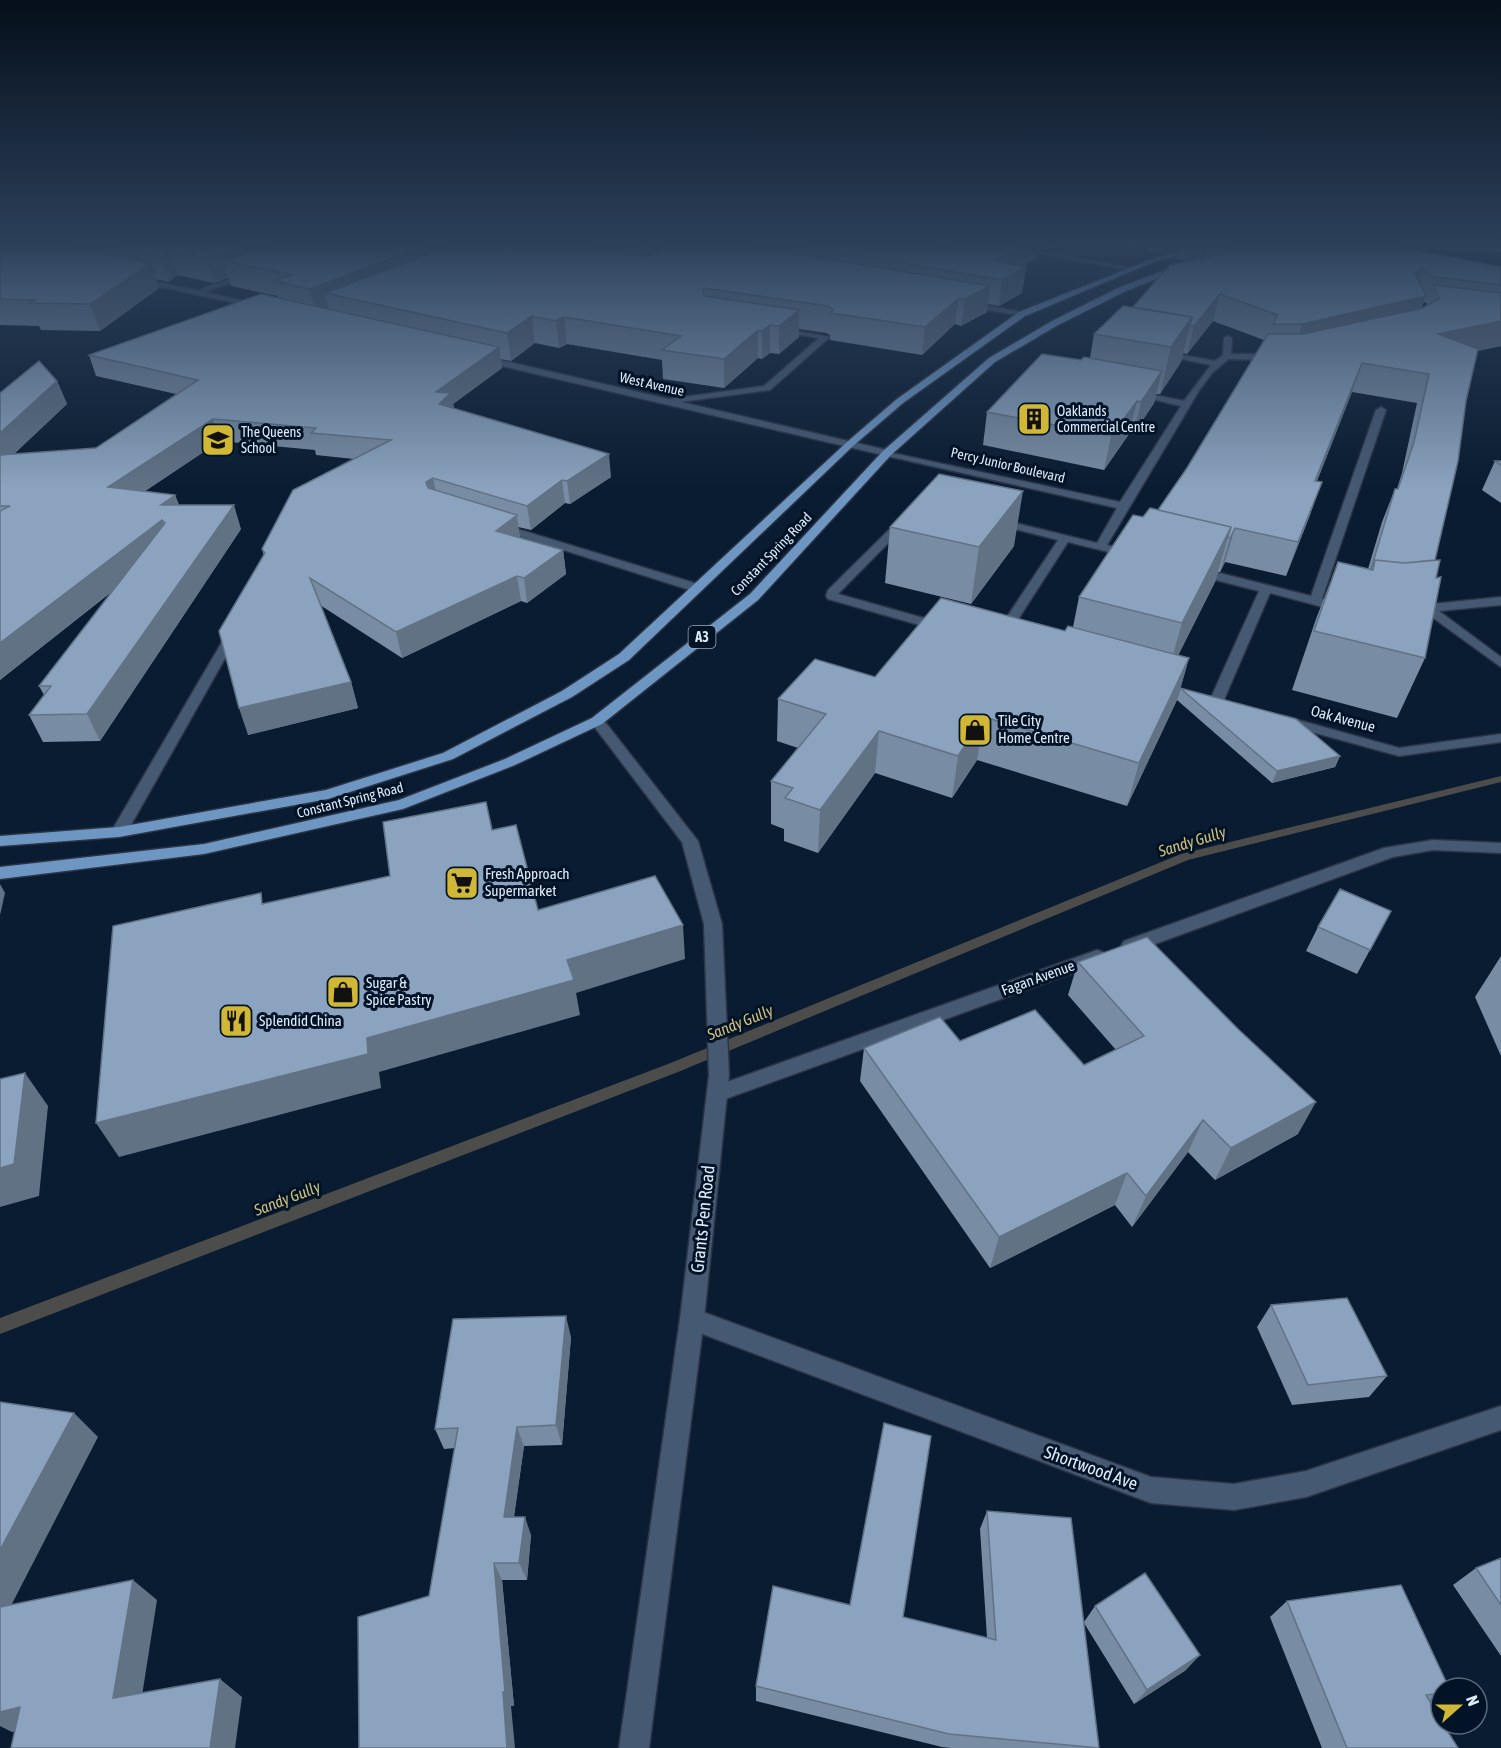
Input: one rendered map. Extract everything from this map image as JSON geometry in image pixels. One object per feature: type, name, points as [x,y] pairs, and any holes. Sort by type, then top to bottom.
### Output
[{"type":"main road","name":"Constant Spring Road","points":[[0,841],[119,832],[327,795],[448,756],[567,693],[624,657],[850,444],[900,401],[1007,325]]},
{"type":"main road","name":"Constant Spring Road","points":[[0,873],[204,849],[403,804],[510,762],[597,721],[754,597],[887,453],[992,360],[1052,325]]},
{"type":"street","points":[[669,402],[767,388],[826,337],[767,327]]},
{"type":"street","points":[[1227,356],[1228,338]]},
{"type":"street","points":[[1150,352],[1215,363]]},
{"type":"street","name":"West Avenue","points":[[464,354],[887,453]]},
{"type":"street","points":[[1101,546],[1122,506],[1215,363],[1227,356],[1283,357]]},
{"type":"street","points":[[1129,393],[1187,404]]},
{"type":"street","points":[[1315,601],[1381,410]]},
{"type":"street","name":"Percy Junior Boulevard","points":[[887,453],[1122,506]]},
{"type":"street","points":[[913,512],[832,593],[832,596],[950,629]]},
{"type":"street","points":[[987,519],[1145,558]]},
{"type":"street","points":[[483,521],[697,588]]},
{"type":"street","points":[[997,641],[1065,538]]},
{"type":"street","points":[[1189,569],[1356,612]]},
{"type":"street","points":[[1216,702],[1266,589]]},
{"type":"street","points":[[1402,612],[1501,601]]},
{"type":"street","points":[[1427,608],[1501,663]]},
{"type":"street","points":[[119,832],[242,618]]},
{"type":"street","name":"Oak Avenue","points":[[1273,717],[1399,752],[1501,738]]},
{"type":"street","name":"Grants Pen Road","points":[[597,721],[690,842],[713,924],[714,950],[718,1085],[692,1319],[634,1748]]},
{"type":"street","name":"Fagan Avenue","points":[[718,1085],[1390,852],[1433,845],[1501,848]]},
{"type":"street","name":"Shortwood Ave","points":[[692,1319],[1151,1491],[1233,1497],[1306,1484],[1501,1418]]},
{"type":"building","points":[[175,325],[398,325],[499,347],[436,392],[451,393],[439,404],[609,454],[567,481],[562,480],[527,506],[433,478],[426,482],[428,488],[517,515],[496,531],[563,550],[524,578],[517,576],[396,632],[310,578],[351,682],[239,708],[219,631],[265,553],[262,549],[293,490],[391,440],[311,433],[316,428],[213,419],[108,487],[175,495],[161,505],[234,505],[87,714],[29,715],[51,686],[39,686],[165,523],[162,520],[0,643],[0,511],[10,506],[0,506],[0,455],[96,448],[198,380],[89,355]]},
{"type":"building","points":[[469,325],[519,325],[507,333]]},
{"type":"building","points":[[611,325],[781,325],[770,325],[762,331],[758,330],[724,359],[662,350],[681,336]]},
{"type":"building","points":[[909,325],[928,325],[925,327]]},
{"type":"building","points":[[1104,325],[1187,325],[1171,347],[1094,334]]},
{"type":"building","points":[[1347,325],[1484,325],[1438,334],[1478,349],[1466,401],[1458,461],[1435,560],[1404,563],[1375,560],[1371,569],[1395,489],[1398,489],[1414,442],[1429,374],[1362,363],[1315,481],[1322,482],[1298,542],[1235,528],[1230,538],[1228,537],[1231,527],[1158,510],[1187,468],[1268,334],[1303,334]]},
{"type":"building","points":[[1042,354],[1081,360],[1084,357],[1162,371],[1141,402],[1137,401],[1111,436],[987,412]]},
{"type":"building","points":[[39,361],[57,381],[0,433],[0,393]]},
{"type":"building","points":[[939,474],[1023,491],[979,547],[890,527]]},
{"type":"building","points":[[1150,508],[1231,527],[1182,623],[1079,597],[1133,515],[1143,517]]},
{"type":"building","points":[[1375,560],[1404,563],[1440,560],[1436,578],[1441,577],[1425,658],[1314,631],[1338,562],[1373,570]]},
{"type":"building","points":[[941,598],[1065,631],[1068,626],[1189,658],[1139,763],[984,717],[958,756],[879,731],[820,810],[785,798],[793,788],[771,781],[826,714],[778,699],[815,659],[875,677]]},
{"type":"building","points":[[1180,688],[1296,719],[1340,756],[1277,771]]},
{"type":"building","points":[[486,802],[492,830],[516,825],[538,910],[655,876],[683,925],[567,960],[574,980],[367,1038],[368,1054],[96,1123],[113,926],[261,893],[262,904],[390,876],[383,822]]},
{"type":"building","points":[[1340,889],[1391,911],[1370,950],[1318,927]]},
{"type":"building","points":[[1147,937],[1238,1029],[1316,1102],[1231,1148],[1203,1120],[1146,1196],[1127,1173],[999,1237],[864,1048],[940,1017],[960,1041],[1035,1010],[1084,1065],[1144,1036],[1078,962]]},
{"type":"building","points":[[25,1073],[14,1164],[0,1168],[0,1079]]},
{"type":"building","points":[[1347,1298],[1387,1376],[1308,1385],[1271,1305]]},
{"type":"building","points":[[566,1316],[556,1425],[517,1427],[504,1517],[525,1517],[519,1563],[494,1563],[505,1692],[503,1692],[507,1748],[359,1748],[358,1617],[429,1596],[458,1428],[435,1429],[453,1319]]},
{"type":"building","points":[[0,1402],[74,1413],[0,1550]]},
{"type":"building","points":[[884,1423],[931,1436],[903,1617],[996,1640],[987,1511],[1071,1518],[1099,1748],[949,1734],[756,1686],[773,1586],[850,1605]]},
{"type":"building","points":[[1501,1558],[1501,1605],[1476,1568]]},
{"type":"building","points":[[1145,1573],[1200,1655],[1147,1690],[1095,1606]]},
{"type":"building","points":[[133,1580],[113,1698],[220,1679],[210,1748],[11,1748],[20,1707],[0,1712],[0,1607]]},
{"type":"building","points":[[1401,1585],[1443,1676],[1429,1676],[1429,1695],[1426,1695],[1429,1700],[1429,1736],[1450,1736],[1458,1748],[1347,1748],[1287,1601]]},
{"type":"waterway","name":"Sandy Gully","points":[[0,1326],[673,1068],[1185,857],[1501,779]]},
{"type":"place","name":"Oaklands Commercial Centre","points":[[1034,419]]},
{"type":"place","name":"The Queens School","points":[[218,440]]},
{"type":"place","name":"Tile City Home Centre","points":[[975,730]]},
{"type":"place","name":"Fresh Approach Supermarket","points":[[462,883]]},
{"type":"place","name":"Sugar & Spice Pastry","points":[[343,992]]},
{"type":"place","name":"Splendid China","points":[[236,1021]]}]
